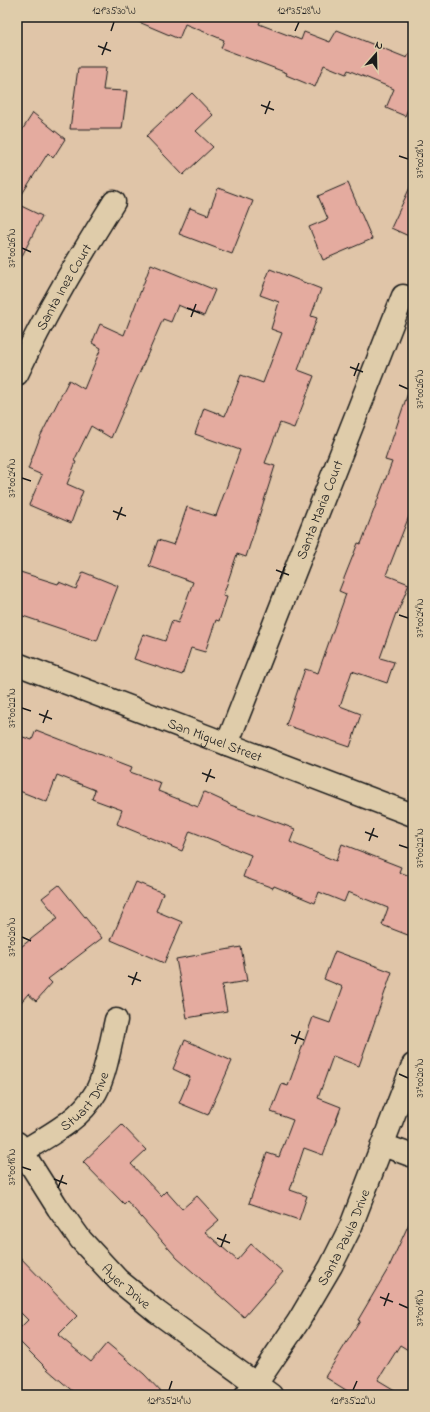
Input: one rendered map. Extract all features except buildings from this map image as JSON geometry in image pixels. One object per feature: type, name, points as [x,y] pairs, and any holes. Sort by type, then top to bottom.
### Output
[{"type":"street","name":"Santa Inez Court","points":[[17,374],[34,337],[76,262],[114,202]]},
{"type":"street","name":"Santa Maria Court","points":[[227,744],[403,296]]},
{"type":"street","name":"San Miguel Street","points":[[17,664],[413,816]]},
{"type":"street","name":"Stuart Drive","points":[[19,1150],[67,1123],[83,1111],[96,1091],[116,1020]]},
{"type":"street","name":"Santa Paula Drive","points":[[257,1392],[331,1266],[351,1226],[413,1065]]},
{"type":"street","points":[[383,1145],[413,1156]]},
{"type":"street","name":"Ayer Drive","points":[[19,1150],[81,1240],[118,1280],[257,1392]]}]
